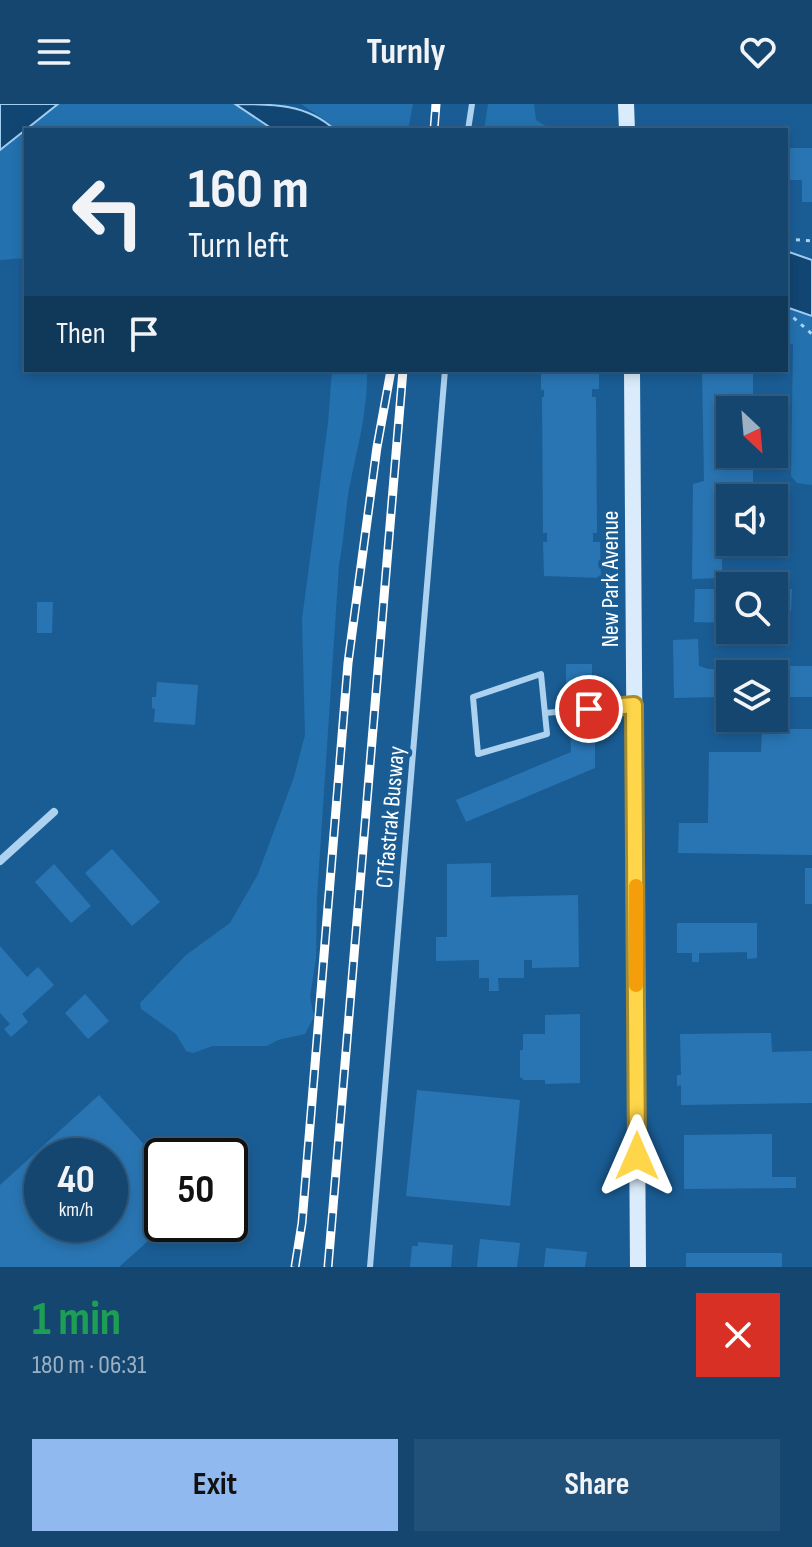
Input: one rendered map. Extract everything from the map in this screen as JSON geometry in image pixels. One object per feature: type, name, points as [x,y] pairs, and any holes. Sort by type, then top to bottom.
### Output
[{"type":"main road","points":[[626,104],[627,128]]},
{"type":"main road","name":"New Park Avenue","points":[[632,372],[638,1267]]},
{"type":"street","points":[[0,861],[54,812]]},
{"type":"lane","points":[[468,128],[472,105]]},
{"type":"lane","name":"CTfastrak Busway","points":[[370,1267],[445,372]]},
{"type":"lane","points":[[541,674],[545,713],[547,734],[478,754],[473,697],[541,674]]},
{"type":"lane","points":[[545,713],[634,705]]},
{"type":"path","points":[[788,239],[812,241]]},
{"type":"path","points":[[788,313],[812,334]]},
{"type":"shaded area","points":[[0,104],[58,104],[24,128],[0,150]]},
{"type":"shaded area","points":[[58,104],[235,104],[271,128],[28,128]]},
{"type":"shaded area","points":[[235,104],[289,107],[313,115],[333,128],[271,128]]},
{"type":"shaded area","points":[[301,104],[413,104],[408,128],[333,128]]},
{"type":"shaded area","points":[[488,104],[534,104],[536,120],[549,128],[484,128]]},
{"type":"shaded area","points":[[24,131],[24,258],[0,260],[0,150]]},
{"type":"shaded area","points":[[788,252],[812,260],[812,316],[788,308]]},
{"type":"shaded area","points":[[788,308],[812,316],[812,485],[797,483],[791,476],[793,344],[788,345]]},
{"type":"shaded area","points":[[332,372],[367,372],[366,400],[349,489],[339,565],[317,897],[316,958],[310,997],[314,1017],[305,1034],[278,1040],[267,1046],[213,1046],[193,1053],[186,1051],[176,1034],[141,1009],[140,1003],[186,955],[230,923],[258,874],[294,777],[305,735],[302,619]]},
{"type":"building","points":[[725,126],[726,128],[669,128]]},
{"type":"building","points":[[788,148],[812,148],[812,202],[802,202],[802,180],[788,180]]},
{"type":"building","points":[[541,372],[599,372],[599,389],[592,389],[592,397],[596,397],[597,533],[593,533],[593,542],[600,542],[601,578],[544,576],[543,542],[547,542],[547,533],[543,533],[544,390],[541,390]]},
{"type":"building","points":[[702,372],[753,372],[753,396],[716,396],[716,468],[753,468],[753,484],[716,484],[715,559],[722,559],[722,572],[716,572],[716,578],[692,579],[693,484],[704,481]]},
{"type":"building","points":[[695,589],[716,589],[716,623],[694,622]]},
{"type":"building","points":[[788,589],[792,589],[791,611],[788,611]]},
{"type":"building","points":[[37,602],[53,602],[52,633],[37,633]]},
{"type":"building","points":[[698,639],[699,666],[716,669],[716,697],[674,698],[673,640]]},
{"type":"building","points":[[566,664],[592,664],[592,692],[566,692]]},
{"type":"building","points":[[788,666],[812,666],[812,697],[788,697]]},
{"type":"building","points":[[157,682],[198,685],[195,725],[154,722],[152,697],[156,697]]},
{"type":"building","points":[[595,720],[595,768],[466,822],[456,800],[571,752],[570,721]]},
{"type":"building","points":[[812,729],[812,855],[678,853],[679,823],[708,823],[709,752],[761,752],[762,732]]},
{"type":"building","points":[[112,849],[160,902],[132,926],[85,873]]},
{"type":"building","points":[[491,863],[491,897],[578,895],[579,967],[532,968],[532,960],[524,960],[524,978],[498,978],[499,991],[489,991],[489,978],[479,978],[479,960],[436,961],[436,937],[447,937],[447,864]]},
{"type":"building","points":[[54,864],[91,906],[71,923],[35,882]]},
{"type":"building","points":[[805,868],[812,868],[812,904],[805,904]]},
{"type":"building","points":[[677,923],[757,923],[757,958],[747,959],[747,952],[699,953],[699,962],[692,962],[692,953],[677,953]]},
{"type":"building","points":[[0,946],[27,977],[38,967],[54,985],[22,1014],[28,1022],[11,1037],[4,1029],[10,1024],[0,1013]]},
{"type":"building","points":[[85,994],[109,1021],[88,1039],[65,1013]]},
{"type":"building","points":[[580,1014],[580,1083],[545,1084],[545,1080],[524,1080],[520,1077],[523,1034],[545,1034],[545,1015]]},
{"type":"building","points":[[771,1033],[772,1052],[812,1051],[812,1103],[681,1105],[681,1085],[677,1086],[677,1075],[681,1075],[680,1034]]},
{"type":"building","points":[[417,1090],[520,1100],[510,1206],[406,1196]]},
{"type":"building","points":[[99,1095],[144,1144],[144,1242],[147,1242],[119,1267],[0,1267],[0,1185],[24,1163],[24,1242],[128,1242],[128,1138],[52,1138]]},
{"type":"building","points":[[772,1134],[772,1177],[796,1177],[796,1188],[684,1189],[684,1135]]},
{"type":"building","points":[[480,1239],[520,1243],[517,1267],[477,1267]]},
{"type":"building","points":[[418,1242],[453,1245],[451,1267],[410,1267],[412,1246],[418,1246]]},
{"type":"building","points":[[546,1248],[587,1252],[585,1267],[544,1267]]},
{"type":"building","points":[[686,1253],[782,1253],[782,1267],[686,1267]]},
{"type":"railway","points":[[434,128],[436,104]]},
{"type":"railway","points":[[295,1267],[302,1223],[348,663],[377,447],[391,372]]},
{"type":"railway","points":[[328,1267],[403,372]]},
{"type":"slow traffic","points":[[636,886],[636,985]]},
{"type":"route","points":[[589,709],[634,705],[637,1156]]}]
